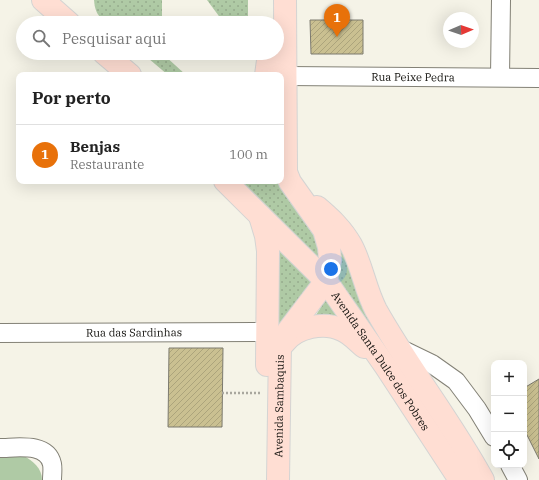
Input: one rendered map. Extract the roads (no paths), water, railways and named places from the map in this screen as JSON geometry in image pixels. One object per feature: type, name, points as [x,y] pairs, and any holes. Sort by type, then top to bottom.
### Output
[{"type":"main road","points":[[43,0],[62,16]]},
{"type":"main road","points":[[271,16],[272,0]]},
{"type":"main road","name":"Avenida Sambaquis","points":[[283,16],[285,0]]},
{"type":"main road","points":[[112,60],[122,72]]},
{"type":"main road","points":[[113,60],[127,72]]},
{"type":"main road","name":"Avenida Sambaquis","points":[[271,60],[275,72]]},
{"type":"main road","name":"Avenida Sambaquis","points":[[276,72],[278,60]]},
{"type":"main road","name":"Avenida Sambaquis","points":[[278,480],[280,345],[285,334],[326,281],[330,253],[326,235],[320,224],[287,177],[284,158]]},
{"type":"main road","name":"Avenida Santa Dulce dos Pobres","points":[[228,184],[326,281],[386,367],[460,480]]},
{"type":"main road","name":"Avenida Santa Dulce dos Pobres","points":[[293,186],[334,222],[343,232],[354,250],[372,302],[399,348],[444,415],[483,480]]},
{"type":"main road","name":"Avenida Sambaquis","points":[[260,215],[266,236],[268,251],[267,480]]},
{"type":"main road","points":[[279,355],[284,342],[297,332],[312,327],[333,327],[348,333],[386,367]]},
{"type":"street","points":[[500,77],[501,0]]},
{"type":"street","name":"Rua Peixe Pedra","points":[[284,75],[539,78]]},
{"type":"street","name":"Rua das Sardinhas","points":[[0,333],[267,332]]},
{"type":"street","points":[[399,348],[432,364],[456,381],[477,409],[491,432]]},
{"type":"street","points":[[0,448],[32,448],[45,453],[52,464],[52,480]]},
{"type":"street","points":[[512,468],[518,480]]},
{"type":"place","name":"Benjas","points":[[337,37]]}]
